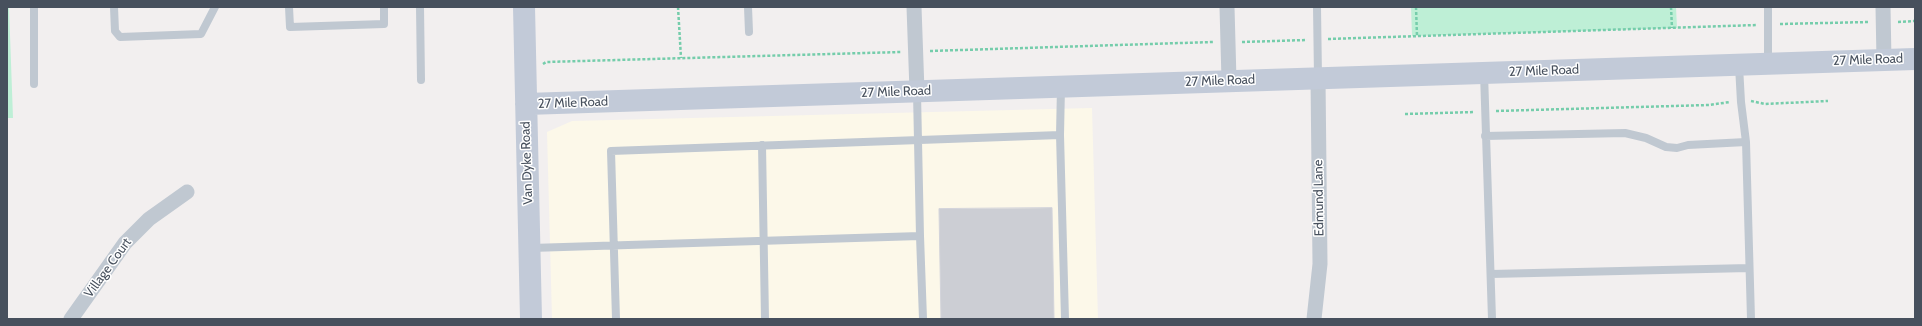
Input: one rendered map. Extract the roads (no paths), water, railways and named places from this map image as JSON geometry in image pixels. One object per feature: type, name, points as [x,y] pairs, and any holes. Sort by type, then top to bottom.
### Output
[{"type":"street","name":"Van Dyke Road","points":[[524,7],[531,319]]},
{"type":"street","points":[[914,7],[917,91]]},
{"type":"street","points":[[1227,7],[1229,80]]},
{"type":"street","points":[[1883,7],[1884,60]]},
{"type":"street","name":"27 Mile Road","points":[[526,104],[1229,80],[1915,59]]},
{"type":"street","name":"Edmund Lane","points":[[1314,319],[1320,264],[1318,78]]},
{"type":"street","name":"Village Court","points":[[71,319],[125,243],[149,219],[187,192]]},
{"type":"lane","points":[[34,7],[34,84]]},
{"type":"lane","points":[[114,7],[115,31],[120,37],[201,34],[215,7]]},
{"type":"lane","points":[[289,7],[290,27],[384,24],[384,7]]},
{"type":"lane","points":[[420,7],[421,80]]},
{"type":"lane","points":[[748,7],[749,32]]},
{"type":"lane","points":[[1317,7],[1318,78]]},
{"type":"lane","points":[[1768,7],[1768,64]]},
{"type":"lane","points":[[1739,65],[1741,102],[1746,142],[1751,319]]},
{"type":"lane","points":[[1484,72],[1492,319]]},
{"type":"lane","points":[[1061,86],[1060,135],[1065,319]]},
{"type":"lane","points":[[917,91],[923,319]]},
{"type":"lane","points":[[1485,136],[1625,133],[1646,138],[1666,147],[1677,148],[1688,145],[1746,142]]},
{"type":"lane","points":[[616,319],[611,151],[1060,135]]},
{"type":"lane","points":[[762,146],[765,319]]},
{"type":"lane","points":[[530,248],[920,236]]},
{"type":"lane","points":[[1491,274],[1749,268]]}]
